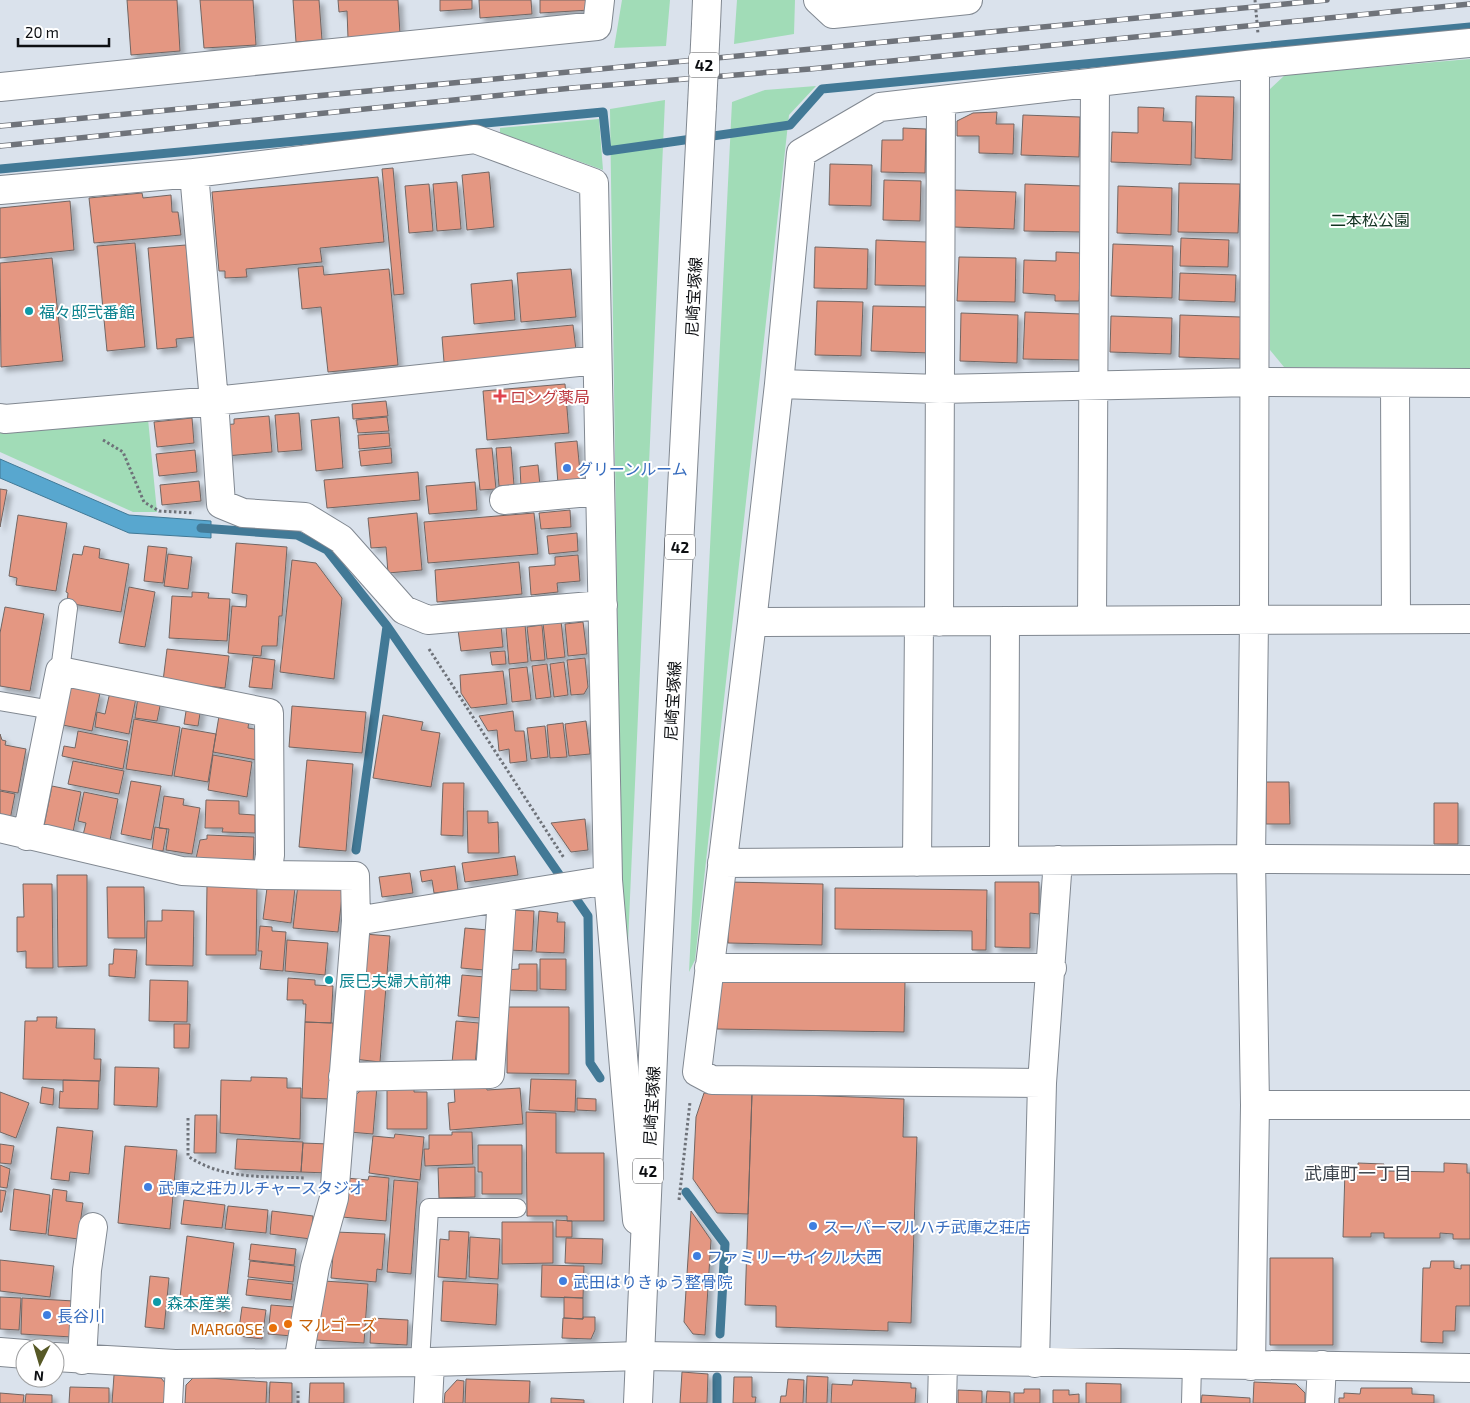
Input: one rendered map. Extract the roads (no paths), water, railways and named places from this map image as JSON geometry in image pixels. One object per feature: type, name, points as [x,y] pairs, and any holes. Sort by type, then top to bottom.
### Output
[{"type":"street","points":[[0,87],[597,26],[600,0]]},
{"type":"street","points":[[818,0],[833,14],[968,0]]},
{"type":"street","name":"尼崎宝塚線","points":[[638,1403],[707,12]]},
{"type":"street","points":[[1042,1083],[712,1080],[697,1072],[779,384],[801,153],[880,106],[1095,83],[1257,52],[1470,43]]},
{"type":"street","points":[[1251,1366],[1255,1105],[1251,859],[1257,52]]},
{"type":"street","points":[[1092,620],[1095,83]]},
{"type":"street","points":[[917,862],[940,389],[941,100]]},
{"type":"street","points":[[0,190],[194,173],[475,139],[594,183],[603,605],[593,883],[643,1281]]},
{"type":"street","points":[[194,173],[221,504],[243,513],[305,517],[341,539],[404,610],[428,620],[603,605]]},
{"type":"street","points":[[0,418],[214,401],[597,360]]},
{"type":"street","points":[[779,384],[940,389],[1254,382],[1470,383]]},
{"type":"street","points":[[1395,383],[1396,619]]},
{"type":"street","points":[[504,500],[600,490]]},
{"type":"street","points":[[752,622],[1470,619]]},
{"type":"street","points":[[1004,861],[1005,621]]},
{"type":"street","points":[[27,836],[60,671],[269,713],[270,855],[267,876]]},
{"type":"street","points":[[0,828],[27,836],[182,870],[267,876],[355,876],[356,921],[334,1198],[315,1268],[298,1364]]},
{"type":"street","points":[[722,863],[1251,859],[1470,860]]},
{"type":"street","points":[[1035,1363],[1042,1083],[1052,968],[1058,860]]},
{"type":"street","points":[[356,921],[593,883]]},
{"type":"street","points":[[343,1077],[490,1074],[502,898]]},
{"type":"street","points":[[709,968],[1052,968]]},
{"type":"street","points":[[1255,1105],[1470,1105]]},
{"type":"street","points":[[82,1360],[93,1227]]},
{"type":"street","points":[[0,1352],[15,1353]]},
{"type":"street","points":[[65,1358],[175,1364],[298,1364],[641,1356],[943,1362],[1470,1368]]},
{"type":"street","points":[[425,1362],[428,1403]]},
{"type":"street","points":[[942,1403],[943,1362]]},
{"type":"street","points":[[1320,1403],[1322,1365]]},
{"type":"lane","points":[[60,671],[68,608]]},
{"type":"lane","points":[[0,701],[52,710]]},
{"type":"lane","points":[[425,1362],[429,1208],[517,1208]]},
{"type":"lane","points":[[173,1403],[175,1364]]},
{"type":"lane","points":[[1191,1403],[1192,1365]]},
{"type":"water","points":[[0,459],[129,515],[211,521],[211,538],[129,533],[0,478]]},
{"type":"waterway","points":[[0,169],[603,112],[607,151],[790,125],[822,89],[1470,27]]},
{"type":"waterway","points":[[201,528],[297,535],[327,550],[387,626],[588,916],[590,1063],[600,1078]]},
{"type":"waterway","points":[[356,850],[387,626]]},
{"type":"waterway","points":[[686,1192],[725,1244],[720,1334]]},
{"type":"waterway","points":[[717,1377],[717,1403]]},
{"type":"railway","points":[[0,126],[1327,0]]},
{"type":"railway","points":[[0,146],[572,88],[810,69],[1470,4]]},
{"type":"place","name":"福々邸弐番館","points":[[29,311]]},
{"type":"place","name":"ロング薬局","points":[[500,396]]},
{"type":"place","name":"グリーンルーム","points":[[567,468]]},
{"type":"place","name":"辰巳夫婦大前神","points":[[329,980]]},
{"type":"place","name":"武庫之荘カルチャースタジオ","points":[[148,1187]]},
{"type":"place","name":"スーパーマルハチ武庫之荘店","points":[[813,1226]]},
{"type":"place","name":"ファミリーサイクル大西","points":[[697,1256]]},
{"type":"place","name":"武田はりきゅう整骨院","points":[[563,1281]]},
{"type":"place","name":"森本産業","points":[[157,1302]]},
{"type":"place","name":"長谷川","points":[[47,1315]]},
{"type":"place","name":"マルゴーズ","points":[[288,1324]]},
{"type":"place","name":"MARGOSE","points":[[273,1328]]},
{"type":"district","name":"武庫町一丁目","points":[[1358,1173]]},
{"type":"park label","name":"二本松公園","points":[[1370,219]]}]
